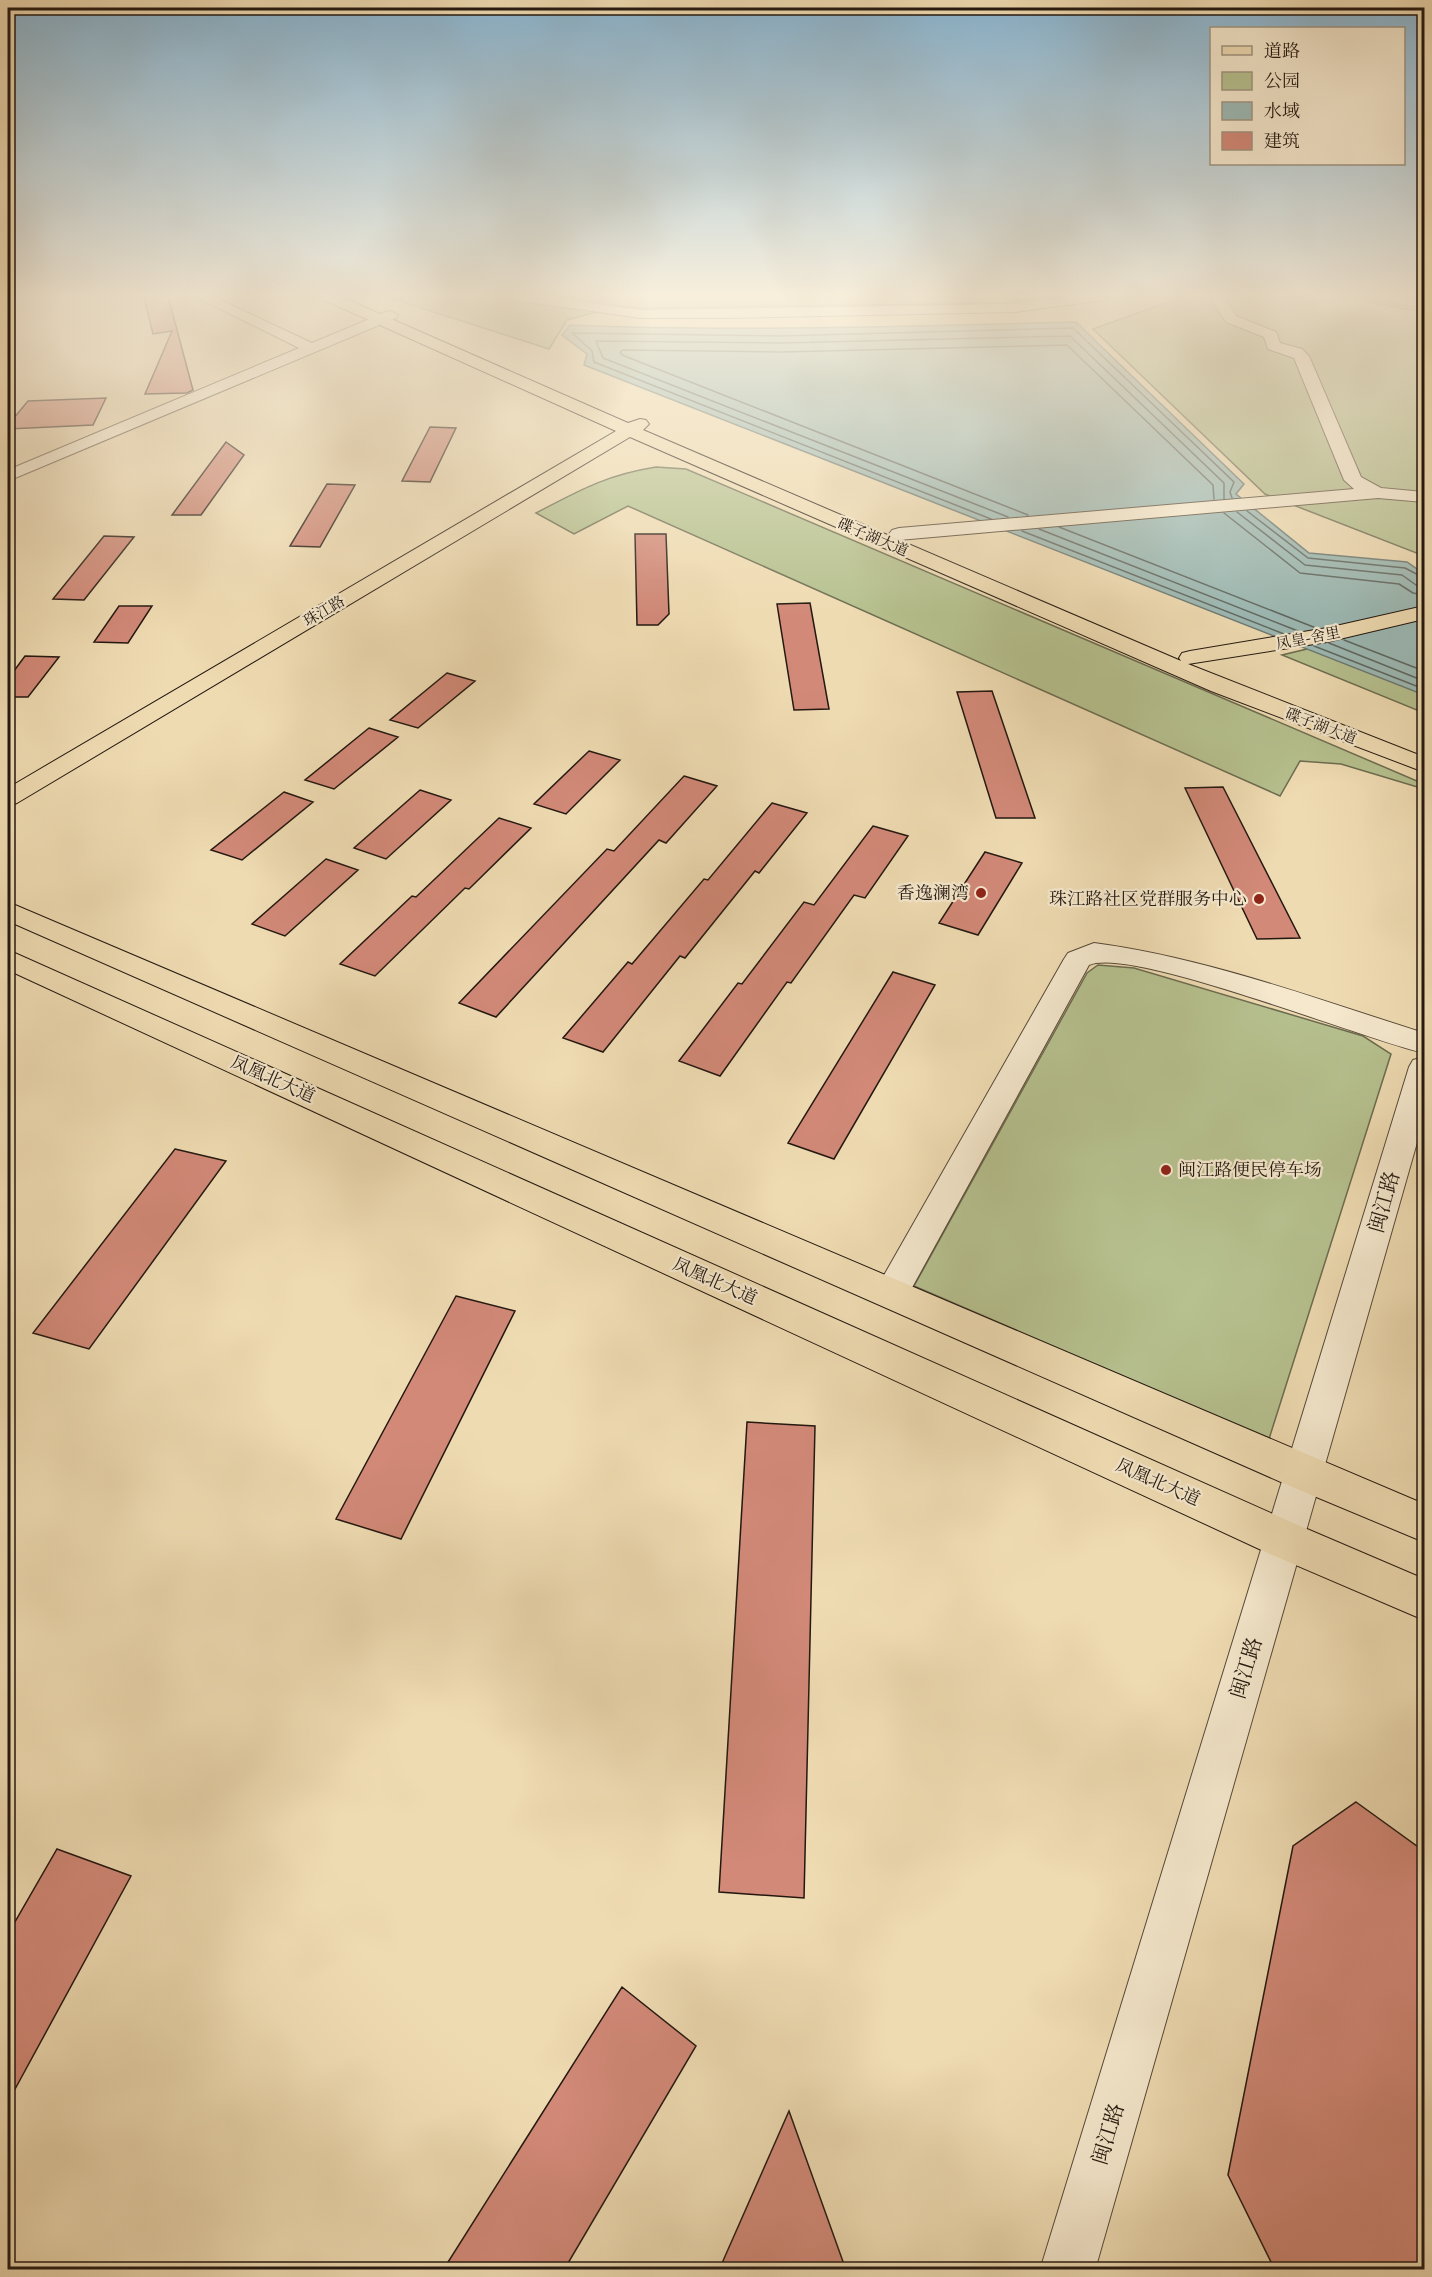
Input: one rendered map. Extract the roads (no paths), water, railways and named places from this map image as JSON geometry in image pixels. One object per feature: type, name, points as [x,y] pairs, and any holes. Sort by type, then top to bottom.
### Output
[{"type":"main road","name":"碟子湖大道","points":[[578,402],[1219,686],[1425,765]]},
{"type":"main road","name":"碟子湖大道","points":[[634,427],[899,534],[1190,658],[1368,729],[1425,749]]},
{"type":"main road","name":"珠江路","points":[[8,798],[634,427]]},
{"type":"main road","name":"凤皇-舍里","points":[[1190,658],[1327,635],[1425,612]]},
{"type":"main road","points":[[8,911],[1304,1473],[1425,1523]]},
{"type":"main road","name":"凤凰北大道","points":[[8,958],[1285,1540],[1425,1600]]},
{"type":"street","points":[[8,476],[183,402]]},
{"type":"street","points":[[1320,402],[1353,480],[1362,488],[1376,493]]},
{"type":"street","points":[[899,534],[1376,493],[1425,497]]},
{"type":"street","points":[[891,1294],[1078,959],[1094,952],[1132,957],[1191,970],[1425,1043]]},
{"type":"street","name":"闽江路","points":[[1067,2270],[1425,1067]]},
{"type":"water","points":[[679,402],[1159,402],[1244,484],[1236,494],[1309,553],[1407,562],[1424,574],[1424,695]]},
{"type":"place","name":"香逸澜湾","points":[[981,893]]},
{"type":"place","name":"珠江路社区党群服务中心","points":[[1259,899]]},
{"type":"place","name":"闽江路便民停车场","points":[[1166,1170]]}]
